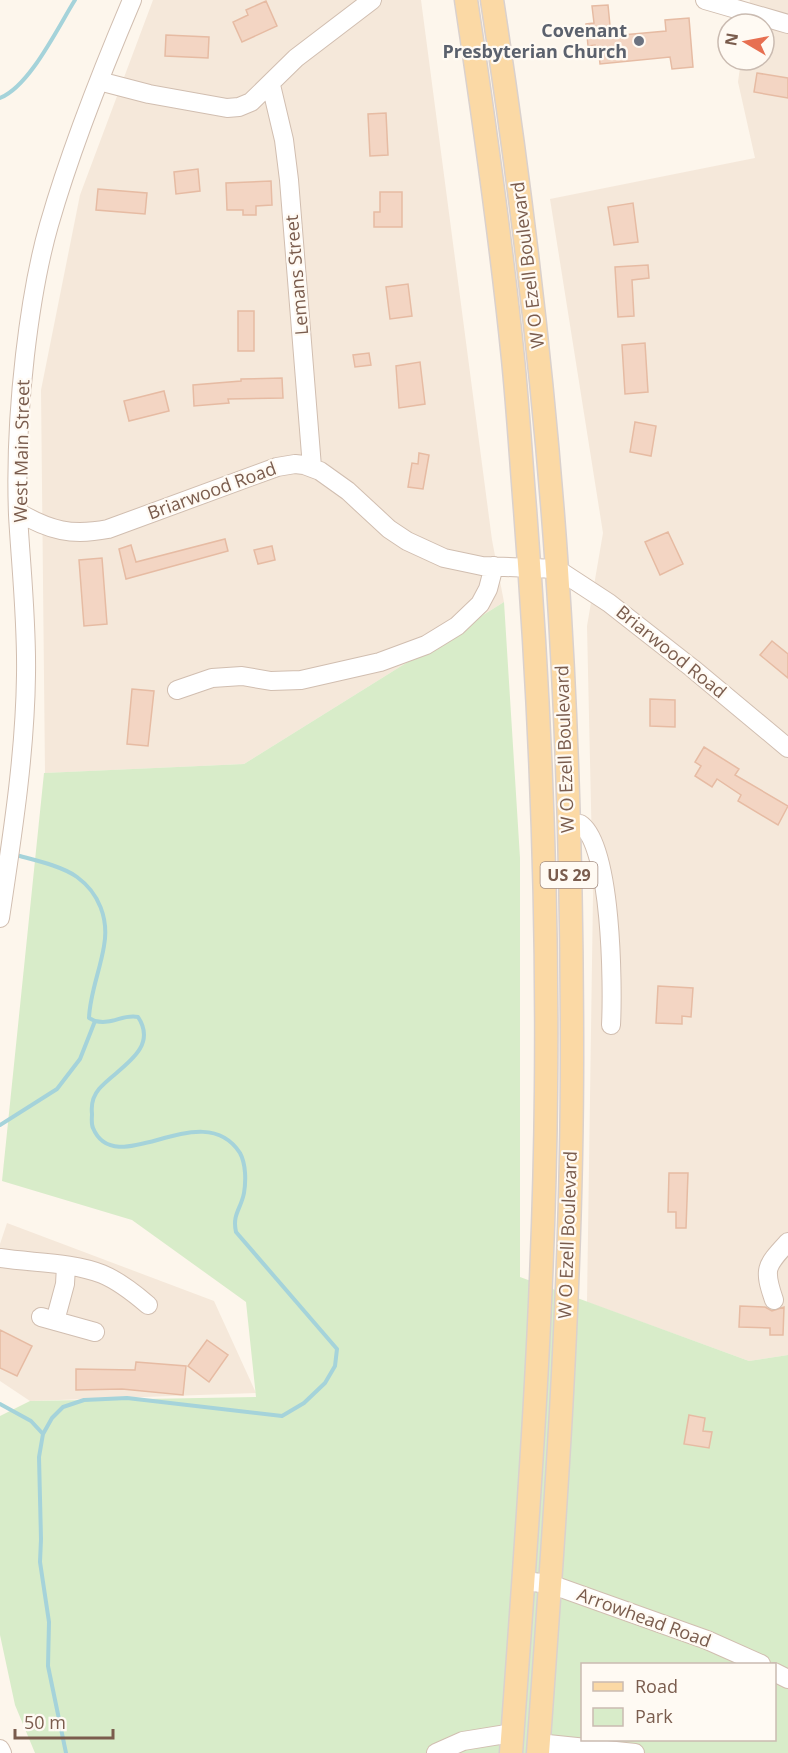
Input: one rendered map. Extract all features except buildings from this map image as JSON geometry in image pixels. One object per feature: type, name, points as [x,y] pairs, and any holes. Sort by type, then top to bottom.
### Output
[{"type":"main road","name":"W O Ezell Boulevard","points":[[466,0],[492,178],[513,361],[530,568],[542,821],[546,1090],[538,1351],[512,1743]]},
{"type":"main road","name":"W O Ezell Boulevard","points":[[492,0],[518,173],[531,287],[557,569],[568,820],[572,1061],[564,1352],[538,1748]]},
{"type":"main road","points":[[542,821],[568,820]]},
{"type":"main road","points":[[538,1351],[564,1352]]},
{"type":"street","name":"West Main Street","points":[[0,918],[23,742],[26,673],[18,512],[20,413],[33,301],[48,227],[65,173],[132,0]]},
{"type":"street","points":[[99,81],[149,94],[227,108],[240,107],[251,102],[271,85],[296,58],[372,0]]},
{"type":"street","points":[[705,0],[788,24]]},
{"type":"street","name":"Lemans Street","points":[[271,85],[284,140],[289,180],[312,467]]},
{"type":"street","name":"Briarwood Road","points":[[18,512],[51,529],[89,533],[108,529],[286,464],[312,467]]},
{"type":"street","points":[[312,467],[348,491],[373,516],[407,541],[444,558],[463,563],[557,569]]},
{"type":"street","points":[[177,690],[212,678],[242,676],[271,681],[301,680],[380,663],[426,645],[457,626],[480,604],[488,589],[494,566]]},
{"type":"street","name":"Briarwood Road","points":[[557,569],[618,610],[788,748]]},
{"type":"street","points":[[568,820],[584,827],[594,842],[602,871],[608,911],[611,1025]]},
{"type":"street","points":[[774,1300],[767,1275],[768,1267],[788,1242]]},
{"type":"street","points":[[0,1258],[89,1270],[111,1278],[148,1305]]},
{"type":"street","points":[[66,1266],[65,1284],[48,1319],[95,1332]]},
{"type":"street","name":"Arrowhead Road","points":[[524,1581],[550,1584],[707,1640],[757,1663]]},
{"type":"street","points":[[437,1753],[462,1741],[512,1743]]},
{"type":"street","points":[[538,1748],[635,1753]]},
{"type":"shaded area","points":[[153,0],[421,0],[492,540],[504,602],[244,764],[45,773],[41,390],[80,195]]},
{"type":"shaded area","points":[[750,0],[788,0],[788,1355],[749,1361],[587,1302],[593,895],[587,626],[603,533],[550,199],[755,158],[738,82],[739,72],[776,72],[776,12],[748,12]]},
{"type":"shaded area","points":[[7,1223],[214,1301],[256,1393],[30,1401],[0,1381],[0,1244]]},
{"type":"green space","points":[[504,602],[520,858],[520,1277],[749,1361],[788,1355],[788,1753],[35,1753],[15,1705],[0,1635],[0,1416],[30,1401],[256,1397],[246,1302],[132,1220],[2,1181],[44,773],[244,764]]},
{"type":"waterway","points":[[0,98],[11,91],[32,69],[75,0]]},
{"type":"waterway","points":[[16,855],[71,873],[85,883],[101,907],[105,936],[89,1018],[95,1021]]},
{"type":"waterway","points":[[66,1753],[48,1666],[49,1622],[40,1562],[39,1457],[43,1434],[52,1418],[63,1407],[84,1400],[127,1398],[282,1416],[304,1403],[325,1383],[335,1366],[337,1349],[236,1232],[236,1216],[245,1188],[244,1167],[240,1153],[224,1137],[204,1132],[183,1134],[140,1145],[120,1147],[104,1142],[93,1128],[92,1107],[95,1095],[133,1058],[144,1039],[138,1017],[132,1016],[107,1022],[95,1021]]},
{"type":"waterway","points":[[0,1125],[57,1089],[80,1059],[95,1021]]},
{"type":"waterway","points":[[0,1404],[31,1421],[43,1434]]},
{"type":"place","name":"Covenant Presbyterian Church","points":[[639,41]]}]
